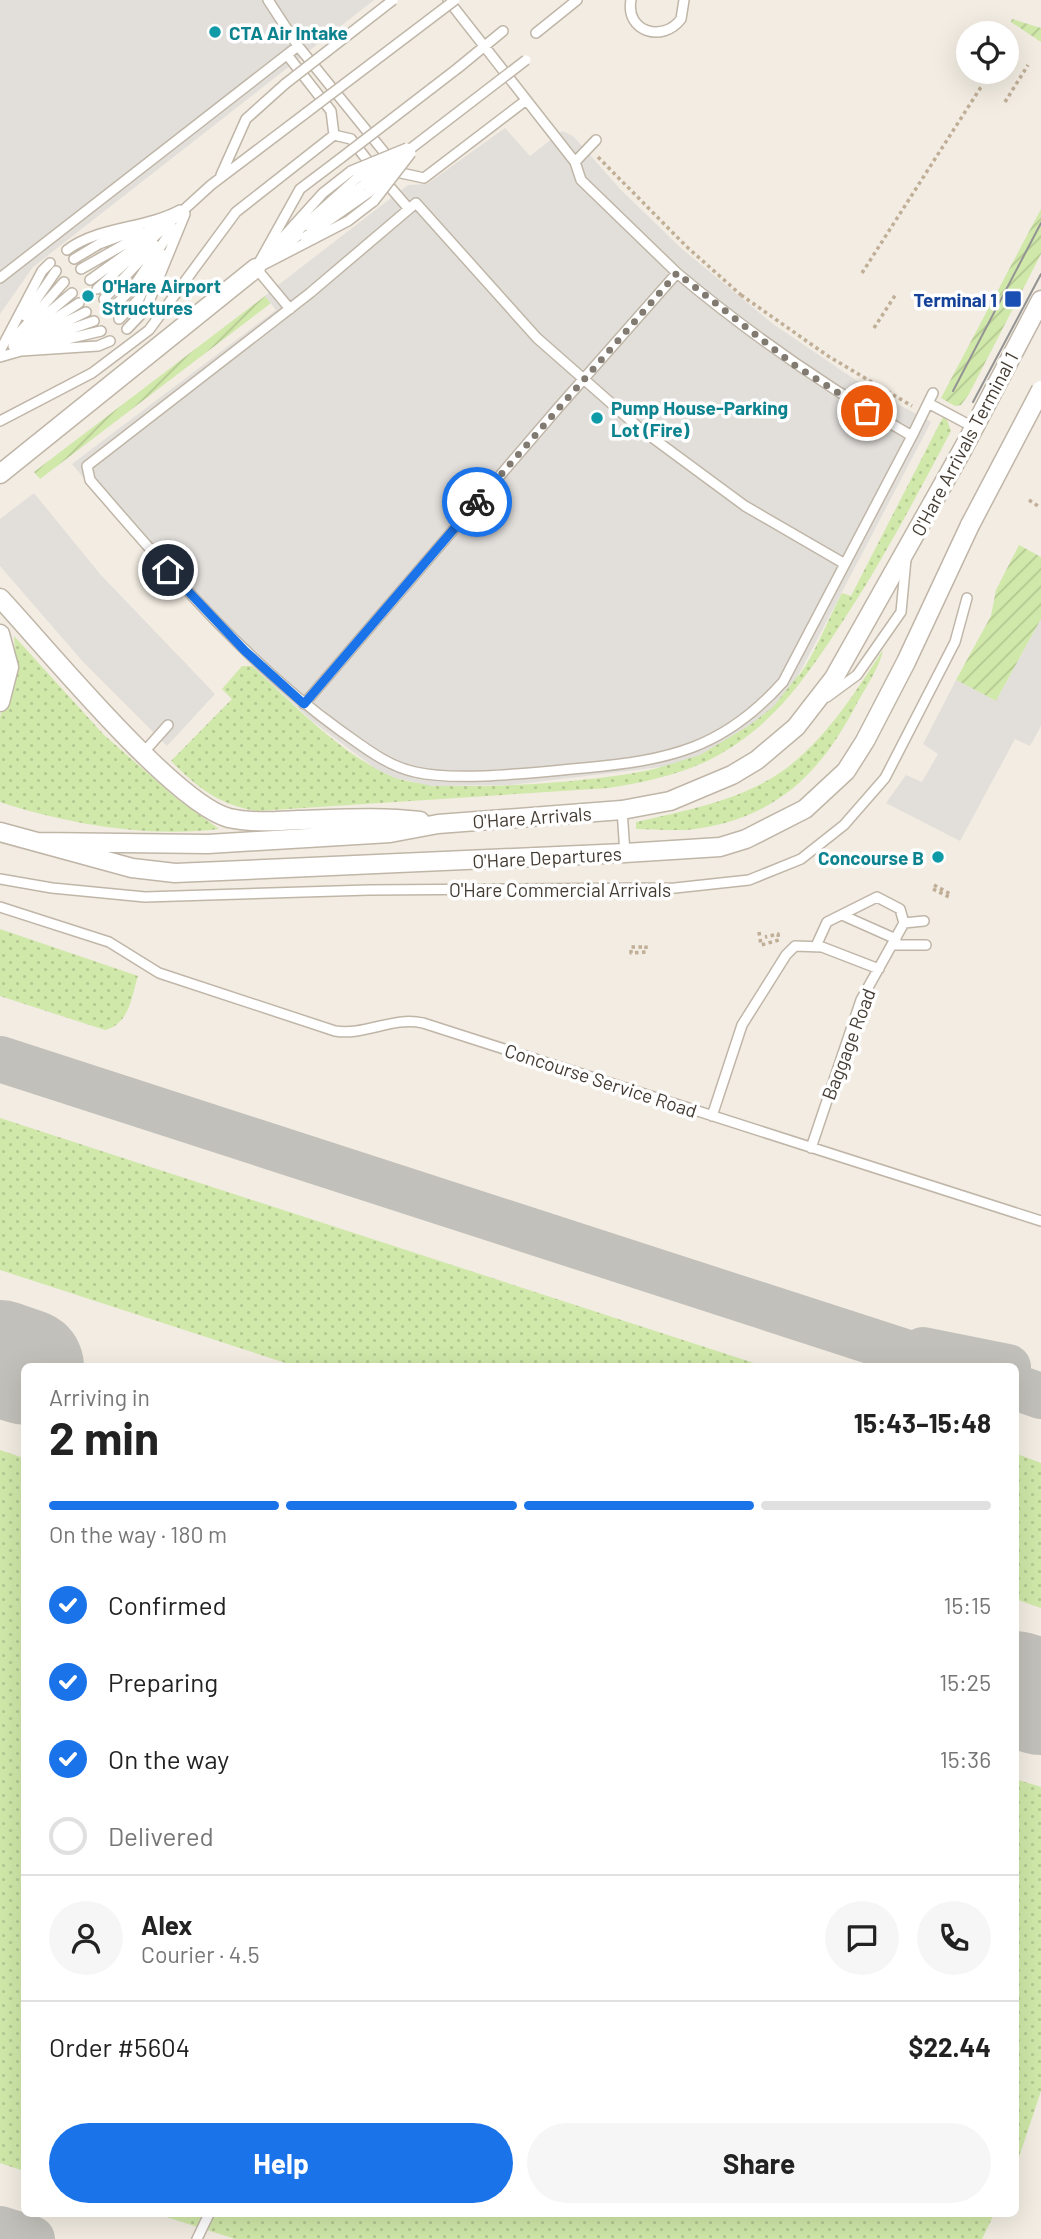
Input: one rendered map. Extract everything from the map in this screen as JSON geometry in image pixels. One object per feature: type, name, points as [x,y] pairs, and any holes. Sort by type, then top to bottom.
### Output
[{"type":"street","points":[[0,474],[256,268]]},
{"type":"street","name":"O'Hare Arrivals Terminal 1","points":[[907,550],[975,428],[1041,300]]},
{"type":"street","name":"O'Hare Departures","points":[[37,842],[132,868],[175,873],[625,853],[720,847],[746,839],[806,809],[846,771],[865,741],[906,662],[933,602],[1041,390]]},
{"type":"street","name":"O'Hare Arrivals","points":[[37,842],[208,844],[390,833],[438,824],[621,810],[670,801],[732,775],[775,746],[817,704],[907,550]]},
{"type":"street","points":[[0,598],[143,753],[205,807],[228,817],[257,821],[388,817],[438,824]]},
{"type":"street","points":[[0,634],[9,667],[0,702]]},
{"type":"street","points":[[0,832],[37,842]]},
{"type":"lane","points":[[268,0],[298,46],[401,173],[411,177],[424,178],[525,101]]},
{"type":"lane","points":[[219,179],[246,119],[285,84],[393,0]]},
{"type":"lane","points":[[448,0],[575,162],[581,180],[677,273],[793,364],[912,436]]},
{"type":"lane","points":[[97,289],[219,179],[455,0]]},
{"type":"lane","points":[[536,33],[577,0]]},
{"type":"lane","points":[[631,0],[631,15],[635,23],[642,29],[659,33],[668,31],[681,19],[684,0]]},
{"type":"lane","points":[[256,268],[300,189],[503,31]]},
{"type":"lane","points":[[0,278],[298,46]]},
{"type":"lane","points":[[288,56],[331,111],[334,135]]},
{"type":"lane","points":[[256,268],[526,60]]},
{"type":"lane","points":[[334,135],[351,139],[409,209]]},
{"type":"lane","points":[[0,423],[86,376],[149,330],[236,212],[334,135]]},
{"type":"lane","points":[[256,268],[323,193],[363,186],[418,143]]},
{"type":"lane","points":[[256,268],[348,221],[363,186],[418,143]]},
{"type":"lane","points":[[575,162],[593,143]]},
{"type":"lane","points":[[845,564],[746,506],[642,430],[497,296],[416,203],[290,309],[87,466],[87,474],[184,589],[304,704],[377,756],[416,773],[512,773],[664,758],[722,733],[765,702],[783,682],[845,564],[912,436],[933,393]]},
{"type":"lane","points":[[66,250],[92,236],[158,219],[191,204]]},
{"type":"lane","points":[[74,259],[92,247],[159,222],[191,204]]},
{"type":"lane","points":[[81,269],[191,204]]},
{"type":"lane","points":[[90,280],[191,204]]},
{"type":"lane","points":[[104,299],[127,278],[191,204]]},
{"type":"lane","points":[[111,309],[132,289],[191,204]]},
{"type":"lane","points":[[119,319],[139,299],[191,204]]},
{"type":"lane","points":[[127,329],[146,309],[174,235],[191,204]]},
{"type":"lane","points":[[0,354],[42,271],[50,263]]},
{"type":"lane","points":[[256,268],[290,309]]},
{"type":"lane","points":[[0,354],[57,271]]},
{"type":"lane","points":[[304,704],[677,273]]},
{"type":"lane","points":[[0,354],[64,282]]},
{"type":"lane","points":[[0,354],[72,293]]},
{"type":"lane","points":[[0,354],[79,303]]},
{"type":"lane","points":[[0,354],[86,312]]},
{"type":"lane","points":[[0,354],[94,321]]},
{"type":"lane","points":[[0,354],[102,331]]},
{"type":"lane","points":[[0,354],[98,346],[110,341]]},
{"type":"lane","points":[[925,408],[975,428]]},
{"type":"lane","points":[[817,704],[857,675],[901,612],[907,550]]},
{"type":"lane","name":"O'Hare Commercial Arrivals","points":[[0,879],[38,886],[145,897],[369,890],[675,888],[749,880],[810,852],[844,825],[885,778],[955,642],[967,598]]},
{"type":"lane","points":[[143,753],[168,725]]},
{"type":"lane","points":[[621,810],[625,853]]},
{"type":"lane","points":[[0,872],[38,886]]},
{"type":"lane","points":[[816,946],[823,927],[877,897],[900,909],[904,923],[924,921]]},
{"type":"lane","name":"Concourse Service Road","points":[[0,907],[109,942],[159,973],[335,1031],[346,1032],[406,1019],[424,1023],[1041,1221]]},
{"type":"lane","points":[[842,915],[894,942],[926,945]]},
{"type":"lane","name":"Baggage Road","points":[[811,1148],[861,1000],[904,923]]},
{"type":"lane","points":[[712,1116],[742,1025],[786,955],[795,946],[816,946],[878,969]]},
{"type":"lane","points":[[197,2239],[208,2217]]},
{"type":"path","points":[[1005,103],[1018,86],[1028,65]]},
{"type":"path","points":[[862,273],[981,87]]},
{"type":"path","points":[[593,143],[687,247],[742,296],[828,356],[925,408]]},
{"type":"path","points":[[874,328],[887,313],[895,294]]},
{"type":"path","points":[[1029,500],[1038,506]]},
{"type":"path","points":[[933,887],[952,897]]},
{"type":"path","points":[[759,932],[761,945],[779,940],[778,934],[765,937]]},
{"type":"path","points":[[642,947],[631,947],[631,953],[646,952],[646,942]]},
{"type":"green space","points":[[1019,21],[1041,28],[1041,42],[1019,27]]},
{"type":"green space","points":[[1041,209],[1041,254],[969,394],[961,405],[955,406],[941,398]]},
{"type":"green space","points":[[265,296],[271,303],[40,479],[34,472]]},
{"type":"green space","points":[[943,417],[951,431],[871,577],[814,664],[787,699],[755,730],[715,757],[689,769],[608,788],[257,811],[220,800],[190,779],[171,761],[232,699],[222,689],[242,666],[252,666],[336,742],[374,767],[394,777],[416,783],[484,786],[565,782],[658,768],[730,723],[800,674],[842,593],[851,596]]},
{"type":"green space","points":[[1019,545],[1041,557],[1041,619],[996,701],[956,680],[991,616],[996,590]]},
{"type":"green space","points":[[14,636],[104,735],[176,798],[219,829],[164,832],[108,827],[52,817],[0,802],[0,717],[16,665]]},
{"type":"green space","points":[[883,650],[871,679],[827,752],[811,771],[774,802],[728,822],[701,828],[636,829],[636,822],[734,796],[788,767],[829,727]]},
{"type":"green space","points":[[0,929],[138,976],[125,1016],[113,1027],[105,1030],[0,996]]},
{"type":"green space","points":[[0,1118],[754,1363],[286,1363],[0,1270]]},
{"type":"green space","points":[[0,1450],[21,1457],[21,2170],[0,2163]]},
{"type":"green space","points":[[1019,1455],[1041,1463],[1041,1608],[1019,1600]]},
{"type":"green space","points":[[1019,1780],[1041,1787],[1041,2091],[1019,2157]]},
{"type":"green space","points":[[166,2217],[993,2217],[982,2239],[235,2239]]},
{"type":"shaded area","points":[[0,0],[374,0],[33,267],[0,314]]},
{"type":"shaded area","points":[[505,128],[530,156],[562,131],[573,136],[622,191],[682,249],[773,324],[863,385],[931,422],[799,674],[774,706],[750,725],[700,755],[661,767],[511,785],[432,786],[395,778],[376,769],[312,721],[252,666],[173,585],[72,464],[276,310],[265,296],[273,289],[408,185],[427,184]]},
{"type":"shaded area","points":[[34,493],[100,574],[215,694],[167,746],[84,663],[0,566],[0,519]]},
{"type":"shaded area","points":[[1041,619],[1041,726],[1030,746],[1015,739],[960,841],[886,803],[906,775],[922,782],[938,754],[923,744],[956,680],[996,701]]},
{"type":"taxiway","points":[[0,1059],[939,1363]]},
{"type":"taxiway","points":[[923,1350],[988,1363]]},
{"type":"taxiway","points":[[1019,1388],[1041,1396]]},
{"type":"taxiway","points":[[0,2229],[32,2239]]},
{"type":"runway","points":[[0,1358],[21,1365]]},
{"type":"runway","points":[[1019,1690],[1041,1697]]},
{"type":"tram line","points":[[953,391],[1041,223]]},
{"type":"tram line","points":[[973,402],[1041,274]]},
{"type":"way so far","points":[[477,502],[677,273],[746,330],[793,364],[867,411]]},
{"type":"place","name":"CTA Air Intake","points":[[215,32]]},
{"type":"place","name":"O'Hare Airport Structures","points":[[88,296]]},
{"type":"place","name":"Terminal 1","points":[[1013,299]]},
{"type":"place","name":"Pump House-Parking Lot (Fire)","points":[[597,418]]},
{"type":"place","name":"Concourse B","points":[[938,857]]},
{"type":"route","points":[[168,570],[245,651],[304,704],[477,502]]}]
